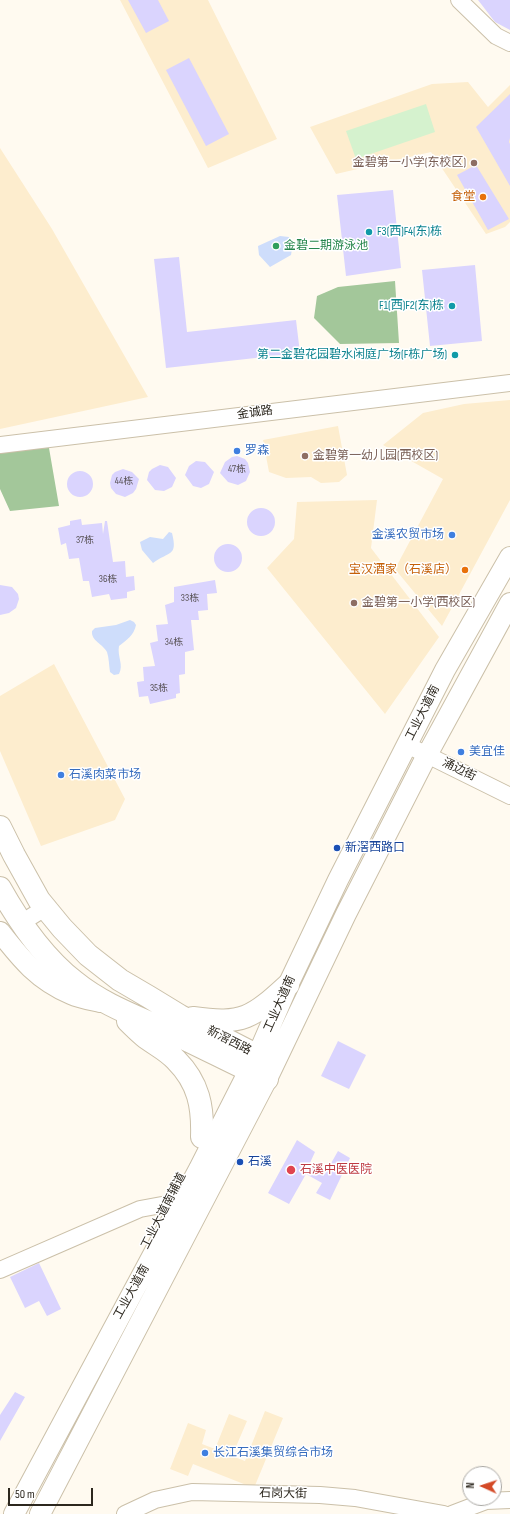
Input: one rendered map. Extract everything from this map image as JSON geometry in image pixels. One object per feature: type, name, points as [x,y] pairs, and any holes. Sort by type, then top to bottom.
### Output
[{"type":"highway","name":"新滘西路","points":[[0,827],[30,884],[45,908],[66,933],[88,955],[120,980],[180,1016],[257,1068]]},
{"type":"highway","name":"新滘西路","points":[[0,888],[21,924],[57,966],[75,982],[111,1005],[257,1068]]},
{"type":"highway","points":[[180,1016],[217,1021],[230,1021],[251,1016],[263,1008],[288,985]]},
{"type":"highway","points":[[111,1005],[144,1036],[177,1060],[186,1072],[197,1091],[201,1102],[202,1137]]},
{"type":"main road","name":"工业大道南","points":[[14,1514],[199,1169],[257,1068],[288,985],[336,885],[445,670],[510,557]]},
{"type":"main road","points":[[40,1514],[69,1458],[257,1068],[346,914],[427,755],[510,603]]},
{"type":"main road","points":[[0,932],[30,968],[51,984],[72,995],[111,1005]]},
{"type":"main road","name":"工业大道南辅道","points":[[96,1360],[124,1290],[202,1137],[257,1068]]},
{"type":"street","points":[[459,0],[496,36],[510,43]]},
{"type":"street","name":"金诚路","points":[[0,444],[510,383]]},
{"type":"street","name":"涌边街","points":[[407,745],[510,796]]},
{"type":"street","points":[[21,924],[45,908]]},
{"type":"street","points":[[0,1270],[140,1209],[167,1204]]},
{"type":"street","points":[[49,1448],[69,1458]]},
{"type":"street","name":"石岗大街","points":[[125,1514],[155,1500],[192,1492],[320,1495],[356,1498],[444,1514]]},
{"type":"street","points":[[452,1514],[486,1500],[510,1500]]},
{"type":"shaded area","points":[[120,0],[208,0],[277,139],[208,168]]},
{"type":"shaded area","name":"金碧第一小学(东校区)","points":[[468,82],[488,107],[510,85],[510,222],[505,227],[486,234],[431,152],[336,174],[310,127],[432,84]]},
{"type":"shaded area","points":[[0,148],[52,229],[148,397],[0,429]]},
{"type":"shaded area","name":"金溪农贸市场","points":[[510,400],[510,500],[442,626],[395,569],[443,479],[383,445],[423,413],[464,404]]},
{"type":"shaded area","name":"金碧第一幼儿园(西校区)","points":[[338,426],[347,475],[339,482],[321,483],[311,477],[286,478],[269,472],[263,440]]},
{"type":"shaded area","name":"金碧第一小学(西校区)","points":[[377,500],[371,548],[439,637],[385,714],[267,568],[294,539],[297,502]]},
{"type":"shaded area","name":"石溪肉菜市场","points":[[54,664],[125,799],[115,820],[41,846],[0,751],[0,696]]},
{"type":"shaded area","name":"长江石溪集贸综合市场","points":[[265,1411],[283,1418],[254,1488],[193,1464],[188,1476],[170,1469],[188,1423],[206,1430],[202,1444],[215,1449],[229,1414],[247,1421],[232,1456],[245,1461]]},
{"type":"green space","points":[[426,104],[435,132],[356,159],[346,131]]},
{"type":"green space","points":[[395,281],[399,343],[340,344],[314,318],[317,296],[338,287]]},
{"type":"green space","points":[[49,448],[59,506],[10,511],[0,489],[0,450]]},
{"type":"water","points":[[280,236],[289,237],[292,249],[291,255],[270,267],[259,255],[258,246]]},
{"type":"water","points":[[169,532],[172,533],[174,541],[173,550],[153,563],[142,550],[140,542],[150,537],[163,539]]},
{"type":"water","points":[[130,620],[136,625],[135,629],[130,637],[119,646],[121,667],[119,674],[114,675],[110,672],[107,652],[95,640],[92,631],[95,628],[116,625]]},
{"type":"building","points":[[128,0],[158,0],[169,21],[146,33]]},
{"type":"building","points":[[478,0],[510,0],[510,30],[495,22]]},
{"type":"building","points":[[189,58],[229,134],[206,146],[166,70]]},
{"type":"building","points":[[510,94],[509,142],[510,186],[476,127]]},
{"type":"building","name":"食堂","points":[[476,165],[509,219],[488,230],[457,175]]},
{"type":"building","name":"F3(西)F4(东)栋","points":[[393,190],[401,268],[346,276],[337,195]]},
{"type":"building","points":[[179,257],[187,332],[296,320],[300,353],[166,368],[154,259]]},
{"type":"building","name":"F1(西)F2(东)栋","points":[[475,265],[482,341],[430,346],[422,270]]},
{"type":"building","points":[[237,456],[245,459],[248,463],[250,472],[246,481],[238,485],[228,482],[220,473],[225,462],[232,457]]},
{"type":"building","points":[[196,461],[205,462],[214,472],[209,484],[201,488],[193,486],[185,475],[189,466]]},
{"type":"building","points":[[160,465],[168,467],[176,478],[172,487],[164,491],[155,490],[147,480],[149,472]]},
{"type":"building","points":[[123,469],[132,472],[139,479],[133,493],[125,497],[116,494],[111,488],[110,483],[112,475]]},
{"type":"building","points":[[80,471],[89,475],[93,484],[89,493],[80,497],[71,493],[67,484],[71,475]]},
{"type":"building","points":[[261,508],[271,512],[275,522],[271,532],[261,536],[251,532],[247,522],[251,512]]},
{"type":"building","points":[[81,519],[82,525],[102,523],[103,534],[105,521],[107,521],[113,562],[125,561],[126,577],[134,576],[135,590],[127,592],[127,598],[111,600],[109,594],[92,597],[89,581],[83,581],[79,558],[69,559],[66,543],[61,545],[58,528],[70,525],[70,521]]},
{"type":"building","points":[[228,544],[238,548],[242,558],[238,568],[228,572],[218,568],[214,558],[218,548]]},
{"type":"building","points":[[215,580],[217,593],[207,594],[208,610],[198,611],[199,620],[191,620],[194,650],[185,652],[185,674],[179,675],[180,693],[176,694],[176,698],[150,704],[148,696],[139,697],[137,682],[144,681],[143,667],[155,666],[150,643],[158,641],[156,625],[168,624],[165,605],[174,602],[174,587]]},
{"type":"building","points":[[0,585],[12,587],[18,594],[19,599],[16,608],[9,613],[0,615]]},
{"type":"building","points":[[338,1041],[366,1055],[349,1089],[321,1076]]},
{"type":"building","points":[[297,1140],[315,1152],[309,1165],[325,1174],[338,1151],[350,1158],[330,1200],[316,1193],[322,1183],[306,1174],[289,1204],[268,1193]]},
{"type":"building","points":[[39,1263],[61,1309],[47,1316],[39,1301],[25,1308],[10,1277]]},
{"type":"building","points":[[15,1392],[25,1397],[0,1441],[0,1415]]},
{"type":"place","name":"金碧第一小学(东校区)","points":[[474,163]]},
{"type":"place","name":"食堂","points":[[483,197]]},
{"type":"place","name":"F3(西)F4(东)栋","points":[[369,232]]},
{"type":"place","name":"金碧二期游泳池","points":[[276,246]]},
{"type":"place","name":"F1(西)F2(东)栋","points":[[452,306]]},
{"type":"place","name":"第二金碧花园碧水闲庭广场(F栋广场)","points":[[455,355]]},
{"type":"place","name":"罗森","points":[[237,451]]},
{"type":"place","name":"金碧第一幼儿园(西校区)","points":[[305,456]]},
{"type":"place","name":"金溪农贸市场","points":[[452,535]]},
{"type":"place","name":"宝汉酒家（石溪店）","points":[[465,570]]},
{"type":"place","name":"金碧第一小学(西校区)","points":[[354,603]]},
{"type":"place","name":"美宜佳","points":[[461,752]]},
{"type":"place","name":"石溪肉菜市场","points":[[61,775]]},
{"type":"place","name":"新滘西路口","points":[[337,848]]},
{"type":"place","name":"石溪","points":[[240,1162]]},
{"type":"place","name":"石溪中医医院","points":[[291,1170]]},
{"type":"place","name":"长江石溪集贸综合市场","points":[[205,1453]]}]
